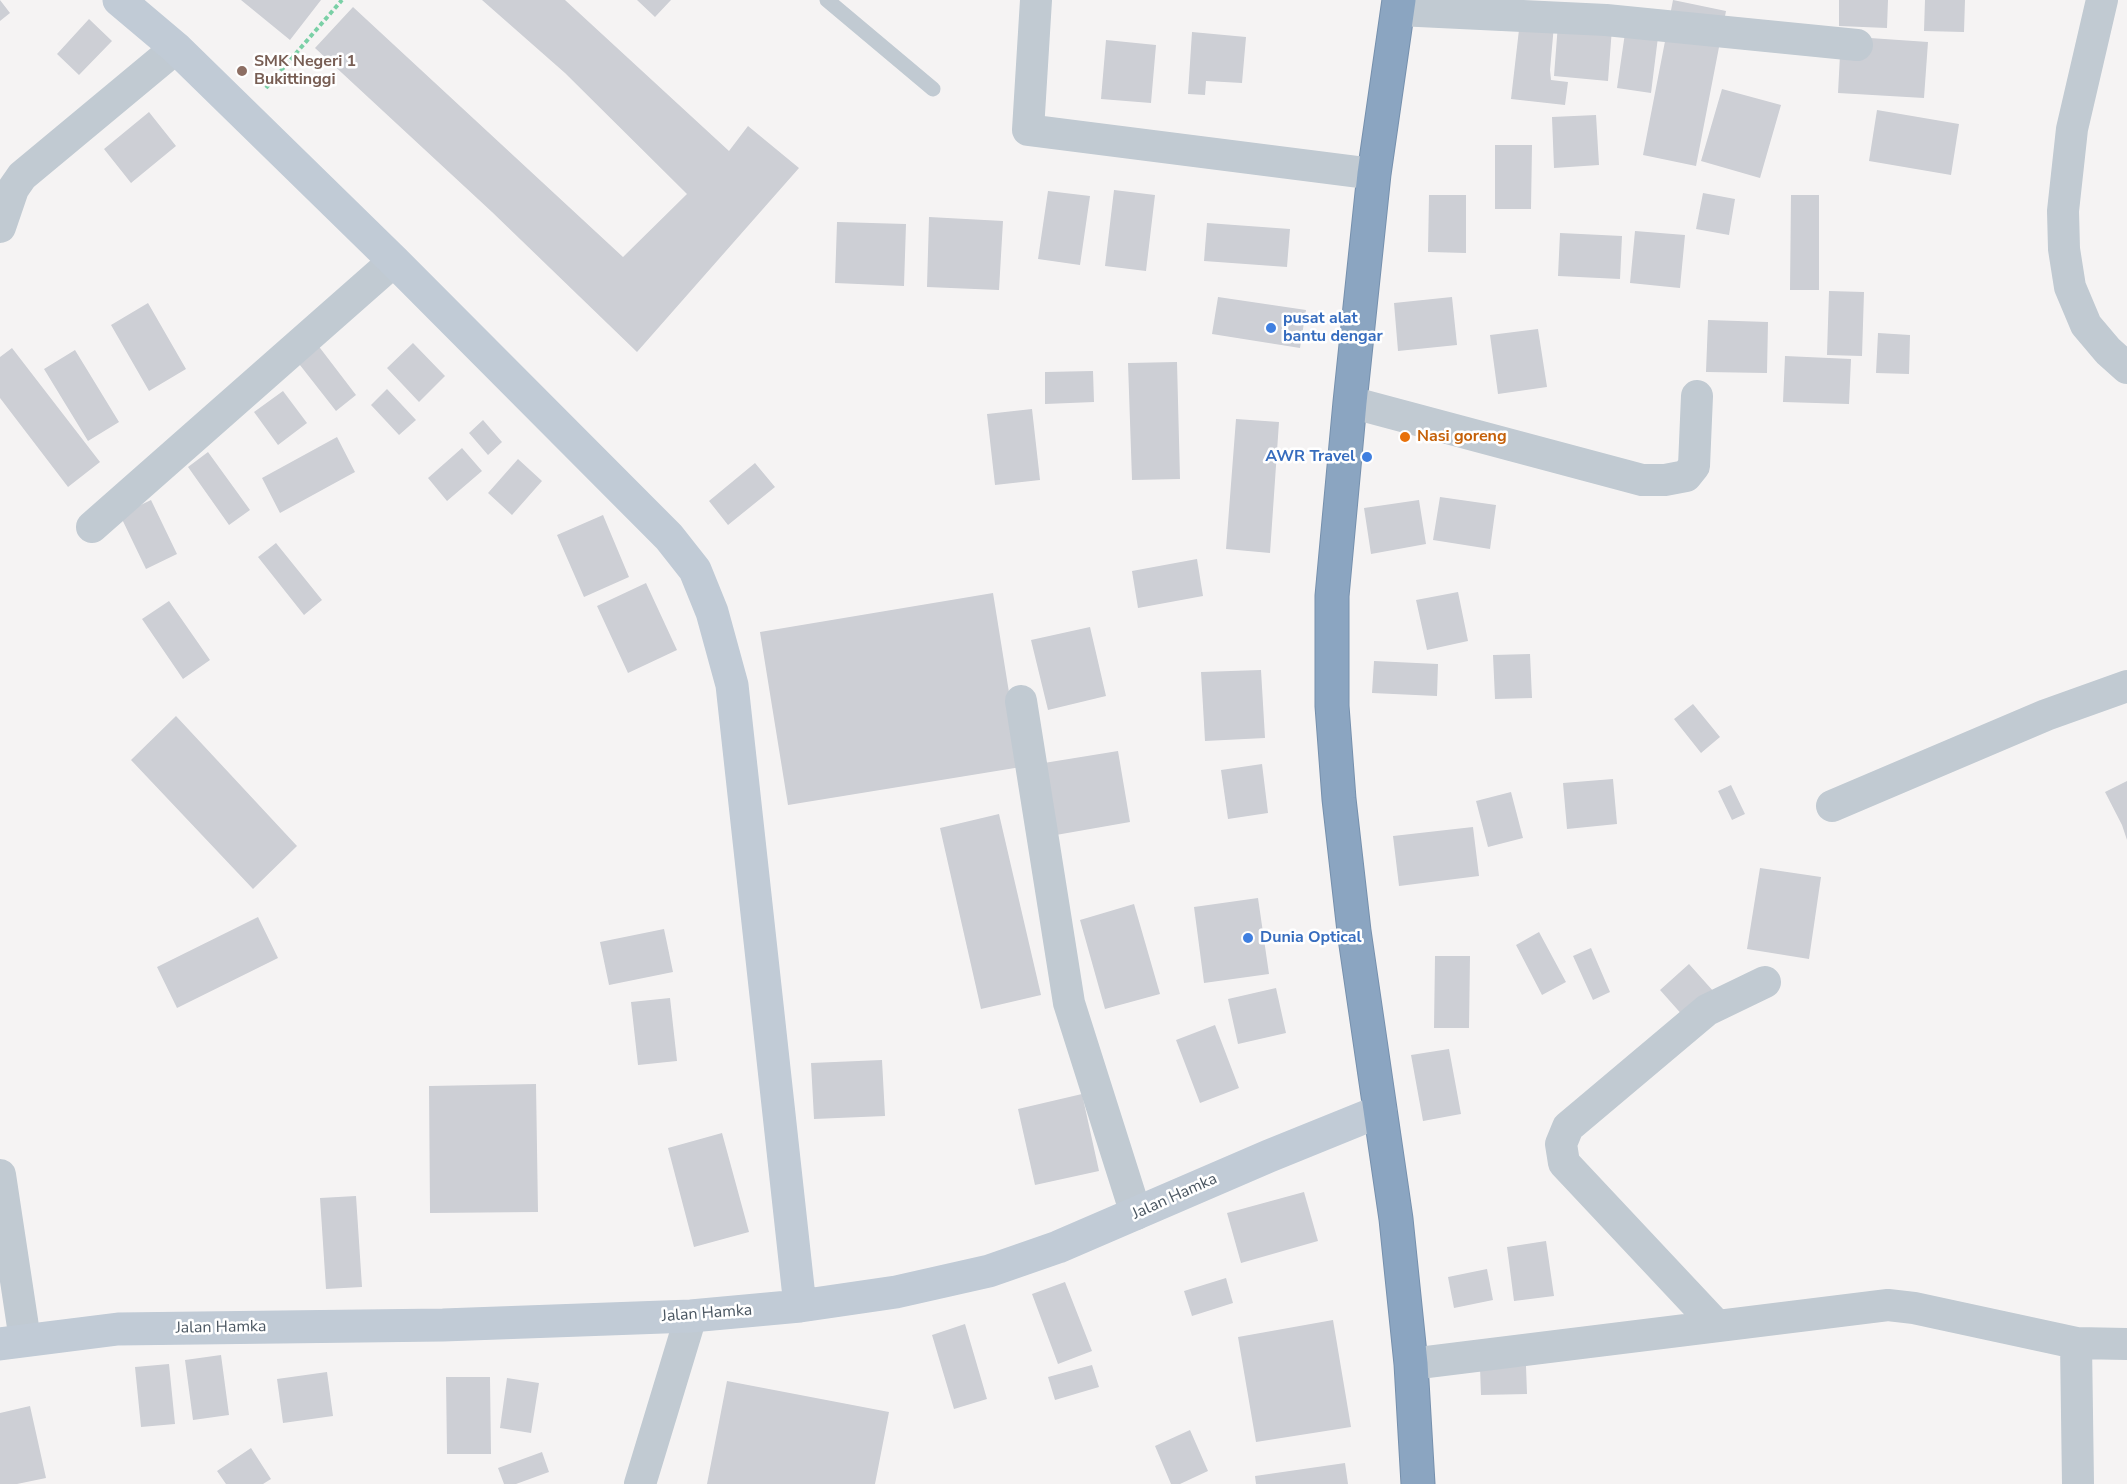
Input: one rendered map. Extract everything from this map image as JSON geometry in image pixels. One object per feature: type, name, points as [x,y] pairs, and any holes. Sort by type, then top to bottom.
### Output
[{"type":"highway","points":[[1399,5],[1374,174],[1350,402],[1332,596],[1332,706],[1339,799],[1352,909],[1396,1219],[1411,1364],[1418,1484]]},
{"type":"street","points":[[119,0],[176,48],[394,261],[669,537],[695,570],[712,612],[732,685],[800,1306]]},
{"type":"street","points":[[1036,0],[1028,130],[1374,174]]},
{"type":"street","points":[[2102,0],[2072,129],[2063,211],[2064,249],[2070,287],[2086,325],[2108,351],[2127,368]]},
{"type":"street","points":[[1399,5],[1606,21],[1857,45]]},
{"type":"street","points":[[0,227],[13,189],[22,176],[176,48]]},
{"type":"street","points":[[92,527],[394,261]]},
{"type":"street","points":[[1350,402],[1642,480],[1665,480],[1686,476],[1694,466],[1697,396]]},
{"type":"street","points":[[1832,806],[2046,715],[2127,686]]},
{"type":"street","points":[[1021,701],[1069,1003],[1136,1214]]},
{"type":"street","points":[[1717,1326],[1564,1163],[1561,1144],[1568,1126],[1707,1010],[1765,982]]},
{"type":"street","name":"Jalan Hamka","points":[[12,1342],[118,1329],[443,1325],[691,1316],[800,1306],[896,1292],[989,1271],[1058,1247],[1380,1111]]},
{"type":"street","points":[[0,1175],[12,1342]]},
{"type":"street","points":[[1411,1364],[1888,1305],[1914,1308],[2076,1343],[2127,1344]]},
{"type":"street","points":[[640,1484],[691,1316]]},
{"type":"street","points":[[2076,1343],[2079,1484]]},
{"type":"lane","points":[[827,0],[933,90]]},
{"type":"path","points":[[244,114],[342,0]]},
{"type":"building","points":[[0,0],[10,13],[0,21]]},
{"type":"building","points":[[241,0],[321,0],[290,40]]},
{"type":"building","points":[[482,0],[565,0],[729,151],[748,126],[799,168],[637,352],[492,212],[315,48],[353,7],[623,257],[687,194],[565,73]]},
{"type":"building","points":[[637,0],[671,0],[655,17]]},
{"type":"building","points":[[1673,0],[1726,11],[1696,166],[1643,155]]},
{"type":"building","points":[[1839,0],[1888,0],[1887,28],[1839,26]]},
{"type":"building","points":[[1925,0],[1965,0],[1964,32],[1924,31]]},
{"type":"building","points":[[89,19],[112,41],[79,75],[57,54]]},
{"type":"building","points":[[1520,21],[1554,25],[1551,80],[1568,82],[1565,105],[1511,99]]},
{"type":"building","points":[[1558,24],[1612,28],[1608,81],[1554,76]]},
{"type":"building","points":[[1192,32],[1246,37],[1242,83],[1206,81],[1205,95],[1188,94]]},
{"type":"building","points":[[1625,33],[1658,37],[1651,93],[1617,88]]},
{"type":"building","points":[[1841,36],[1928,42],[1924,98],[1838,93]]},
{"type":"building","points":[[1106,40],[1156,45],[1151,103],[1101,99]]},
{"type":"building","points":[[1722,89],[1781,105],[1760,178],[1701,161]]},
{"type":"building","points":[[1877,110],[1959,124],[1951,175],[1869,161]]},
{"type":"building","points":[[149,112],[176,146],[131,183],[104,149]]},
{"type":"building","points":[[1596,115],[1599,165],[1554,168],[1552,117]]},
{"type":"building","points":[[1495,145],[1532,145],[1531,209],[1495,209]]},
{"type":"building","points":[[1114,190],[1155,195],[1146,271],[1105,266]]},
{"type":"building","points":[[1048,191],[1090,196],[1080,265],[1038,259]]},
{"type":"building","points":[[1703,193],[1735,199],[1729,235],[1696,229]]},
{"type":"building","points":[[1429,195],[1466,195],[1466,253],[1428,252]]},
{"type":"building","points":[[1791,195],[1819,195],[1819,290],[1790,290]]},
{"type":"building","points":[[929,217],[1003,221],[999,290],[927,287]]},
{"type":"building","points":[[837,222],[906,224],[904,286],[835,283]]},
{"type":"building","points":[[1207,223],[1290,229],[1287,267],[1204,261]]},
{"type":"building","points":[[1635,231],[1685,235],[1680,288],[1630,283]]},
{"type":"building","points":[[1560,233],[1622,236],[1620,279],[1558,276]]},
{"type":"building","points":[[1829,291],[1864,292],[1862,356],[1827,355]]},
{"type":"building","points":[[1218,297],[1306,310],[1300,348],[1212,334]]},
{"type":"building","points":[[1452,297],[1457,345],[1398,351],[1394,303]]},
{"type":"building","points":[[148,303],[186,369],[149,391],[111,325]]},
{"type":"building","points":[[1708,320],[1768,322],[1767,373],[1706,372]]},
{"type":"building","points":[[1538,329],[1547,387],[1498,394],[1490,335]]},
{"type":"building","points":[[1878,333],[1910,335],[1909,374],[1876,373]]},
{"type":"building","points":[[413,343],[445,376],[419,402],[387,368]]},
{"type":"building","points":[[317,344],[356,395],[336,411],[296,360]]},
{"type":"building","points":[[12,348],[100,462],[68,487],[0,398],[0,357]]},
{"type":"building","points":[[75,350],[119,422],[88,441],[44,369]]},
{"type":"building","points":[[1785,356],[1851,359],[1849,404],[1783,402]]},
{"type":"building","points":[[1177,362],[1180,479],[1132,480],[1128,363]]},
{"type":"building","points":[[1093,371],[1094,402],[1045,404],[1045,372]]},
{"type":"building","points":[[387,389],[416,420],[399,435],[371,405]]},
{"type":"building","points":[[283,391],[307,423],[278,445],[254,412]]},
{"type":"building","points":[[1032,409],[1040,480],[995,485],[987,414]]},
{"type":"building","points":[[1236,419],[1279,422],[1270,553],[1226,549]]},
{"type":"building","points":[[483,420],[502,442],[488,455],[469,433]]},
{"type":"building","points":[[337,437],[355,472],[280,513],[262,478]]},
{"type":"building","points":[[462,448],[482,471],[447,501],[428,478]]},
{"type":"building","points":[[208,452],[250,510],[229,525],[188,467]]},
{"type":"building","points":[[518,459],[542,481],[512,515],[488,493]]},
{"type":"building","points":[[755,463],[775,487],[728,525],[709,501]]},
{"type":"building","points":[[1440,497],[1496,505],[1490,549],[1433,540]]},
{"type":"building","points":[[151,500],[177,554],[146,569],[120,515]]},
{"type":"building","points":[[1419,500],[1426,544],[1371,554],[1364,508]]},
{"type":"building","points":[[603,515],[629,577],[584,597],[557,535]]},
{"type":"building","points":[[276,543],[322,600],[304,615],[258,557]]},
{"type":"building","points":[[1197,559],[1203,596],[1138,608],[1132,571]]},
{"type":"building","points":[[646,583],[677,650],[628,673],[597,606]]},
{"type":"building","points":[[1458,592],[1468,641],[1427,650],[1416,600]]},
{"type":"building","points":[[993,593],[1021,767],[788,805],[760,632]]},
{"type":"building","points":[[169,601],[210,660],[183,679],[142,619]]},
{"type":"building","points":[[1090,627],[1106,696],[1048,710],[1031,640]]},
{"type":"building","points":[[1530,654],[1532,698],[1495,699],[1493,655]]},
{"type":"building","points":[[1374,661],[1438,664],[1437,696],[1372,693]]},
{"type":"building","points":[[1261,670],[1265,738],[1205,741],[1201,672]]},
{"type":"building","points":[[1693,704],[1720,737],[1701,753],[1674,719]]},
{"type":"building","points":[[176,716],[297,846],[253,889],[131,760]]},
{"type":"building","points":[[1118,751],[1130,822],[1056,835],[1044,763]]},
{"type":"building","points":[[1262,764],[1268,813],[1228,819],[1221,770]]},
{"type":"building","points":[[1613,779],[1617,824],[1567,829],[1563,783]]},
{"type":"building","points":[[2127,781],[2127,840],[2105,792]]},
{"type":"building","points":[[1731,785],[1745,814],[1732,820],[1718,791]]},
{"type":"building","points":[[1511,792],[1523,838],[1488,847],[1476,801]]},
{"type":"building","points":[[999,814],[1041,995],[981,1009],[940,828]]},
{"type":"building","points":[[1473,827],[1479,876],[1399,886],[1393,836]]},
{"type":"building","points":[[1760,868],[1821,877],[1809,959],[1747,949]]},
{"type":"building","points":[[1258,898],[1269,974],[1204,983],[1194,907]]},
{"type":"building","points":[[1134,904],[1160,994],[1105,1009],[1080,920]]},
{"type":"building","points":[[258,917],[278,958],[177,1008],[157,967]]},
{"type":"building","points":[[664,929],[673,972],[609,985],[600,942]]},
{"type":"building","points":[[1539,932],[1566,982],[1542,995],[1516,945]]},
{"type":"building","points":[[1591,948],[1610,992],[1593,1000],[1573,956]]},
{"type":"building","points":[[1435,956],[1470,956],[1469,1028],[1434,1028]]},
{"type":"building","points":[[1689,964],[1714,992],[1685,1018],[1660,990]]},
{"type":"building","points":[[1276,988],[1286,1033],[1238,1044],[1228,999]]},
{"type":"building","points":[[670,998],[677,1061],[638,1065],[631,1002]]},
{"type":"building","points":[[1215,1025],[1239,1088],[1200,1103],[1176,1040]]},
{"type":"building","points":[[1449,1049],[1461,1114],[1423,1121],[1411,1055]]},
{"type":"building","points":[[882,1060],[885,1116],[814,1119],[811,1063]]},
{"type":"building","points":[[536,1084],[538,1212],[430,1213],[429,1086]]},
{"type":"building","points":[[1082,1094],[1099,1171],[1035,1185],[1018,1109]]},
{"type":"building","points":[[722,1133],[749,1232],[694,1247],[668,1148]]},
{"type":"building","points":[[1304,1192],[1318,1241],[1241,1263],[1227,1213]]},
{"type":"building","points":[[356,1196],[362,1287],[326,1289],[320,1198]]},
{"type":"building","points":[[1546,1241],[1554,1296],[1514,1301],[1507,1247]]},
{"type":"building","points":[[1487,1269],[1493,1300],[1454,1308],[1448,1277]]},
{"type":"building","points":[[1226,1278],[1233,1303],[1192,1316],[1184,1291]]},
{"type":"building","points":[[1065,1282],[1092,1351],[1058,1364],[1032,1294]]},
{"type":"building","points":[[1333,1320],[1351,1427],[1256,1442],[1238,1337]]},
{"type":"building","points":[[965,1324],[987,1399],[954,1409],[932,1335]]},
{"type":"building","points":[[221,1355],[229,1415],[193,1420],[185,1360]]},
{"type":"building","points":[[169,1364],[175,1424],[141,1427],[135,1367]]},
{"type":"building","points":[[1092,1365],[1099,1387],[1055,1400],[1048,1377]]},
{"type":"building","points":[[1526,1366],[1527,1394],[1481,1395],[1480,1367]]},
{"type":"building","points":[[327,1372],[333,1416],[283,1423],[277,1379]]},
{"type":"building","points":[[446,1377],[490,1377],[491,1454],[447,1454]]},
{"type":"building","points":[[507,1378],[539,1383],[531,1433],[500,1428]]},
{"type":"building","points":[[727,1381],[889,1412],[875,1484],[707,1484]]},
{"type":"building","points":[[30,1406],[46,1478],[17,1484],[0,1484],[0,1413]]},
{"type":"building","points":[[1190,1430],[1208,1471],[1180,1484],[1171,1484],[1155,1446]]},
{"type":"building","points":[[251,1448],[271,1479],[263,1484],[226,1484],[217,1471]]},
{"type":"building","points":[[542,1452],[549,1472],[516,1484],[504,1484],[498,1468]]},
{"type":"building","points":[[1345,1463],[1348,1484],[1256,1484],[1255,1476]]},
{"type":"place","name":"SMK Negeri 1 Bukittinggi","points":[[242,71]]},
{"type":"place","name":"pusat alat bantu dengar","points":[[1271,328]]},
{"type":"place","name":"Nasi goreng","points":[[1405,437]]},
{"type":"place","name":"AWR Travel","points":[[1367,457]]},
{"type":"place","name":"Dunia Optical","points":[[1248,938]]}]
